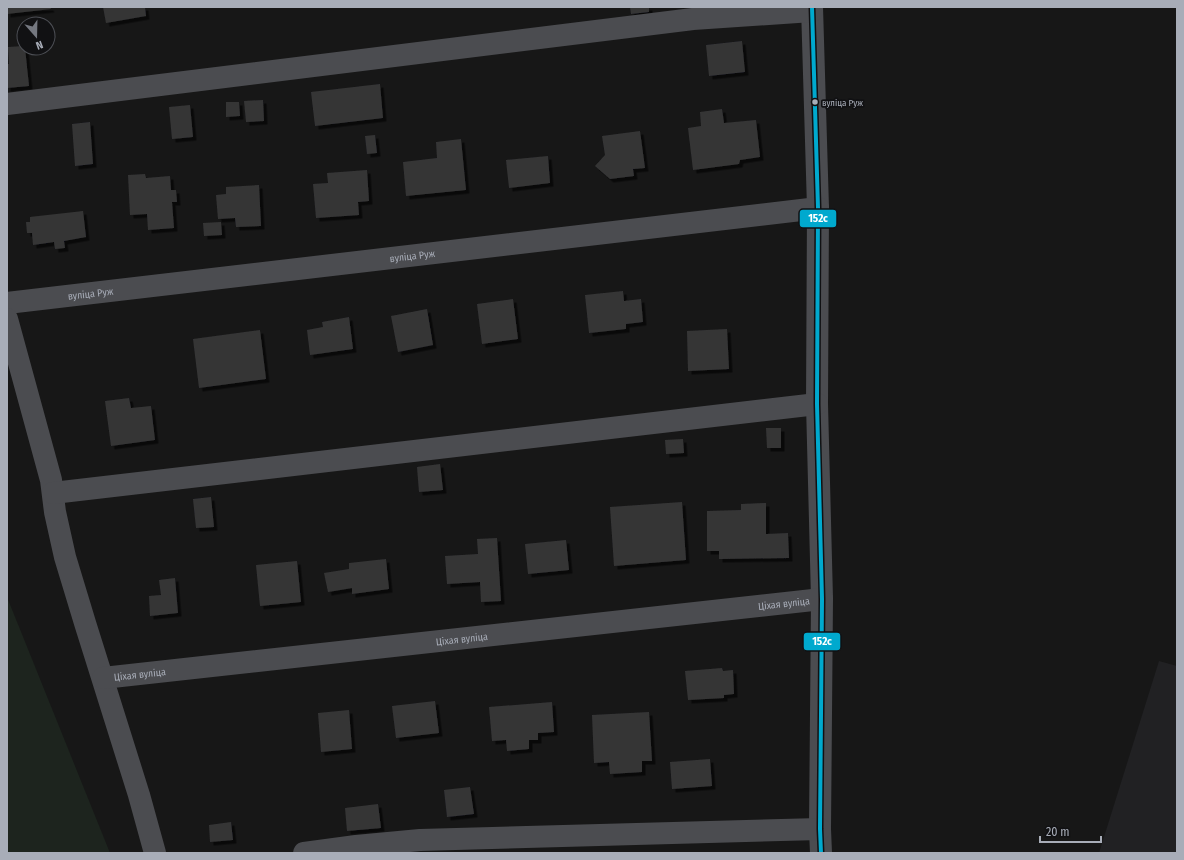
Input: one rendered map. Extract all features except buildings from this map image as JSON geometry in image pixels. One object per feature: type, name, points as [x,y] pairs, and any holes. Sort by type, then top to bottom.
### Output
[{"type":"street","points":[[7,104],[693,19],[812,9],[818,208],[817,404],[822,599],[820,853]]},
{"type":"street","name":"вуліца Руж","points":[[7,303],[818,208]]},
{"type":"street","points":[[7,319],[51,480],[55,512],[65,557],[140,795],[155,853]]},
{"type":"street","points":[[53,493],[817,404]]},
{"type":"street","name":"Ціхая вуліца","points":[[103,678],[822,599]]},
{"type":"street","points":[[304,853],[420,840],[820,829]]},
{"type":"shaded area","points":[[7,597],[110,853],[7,853]]},
{"type":"shaded area","points":[[1159,661],[1177,666],[1177,853],[1099,853]]},
{"type":"transit line","name":"152с","points":[[812,7],[818,208],[817,404],[822,599],[821,853]]},
{"type":"place","name":"вуліца Руж","points":[[815,102]]}]
